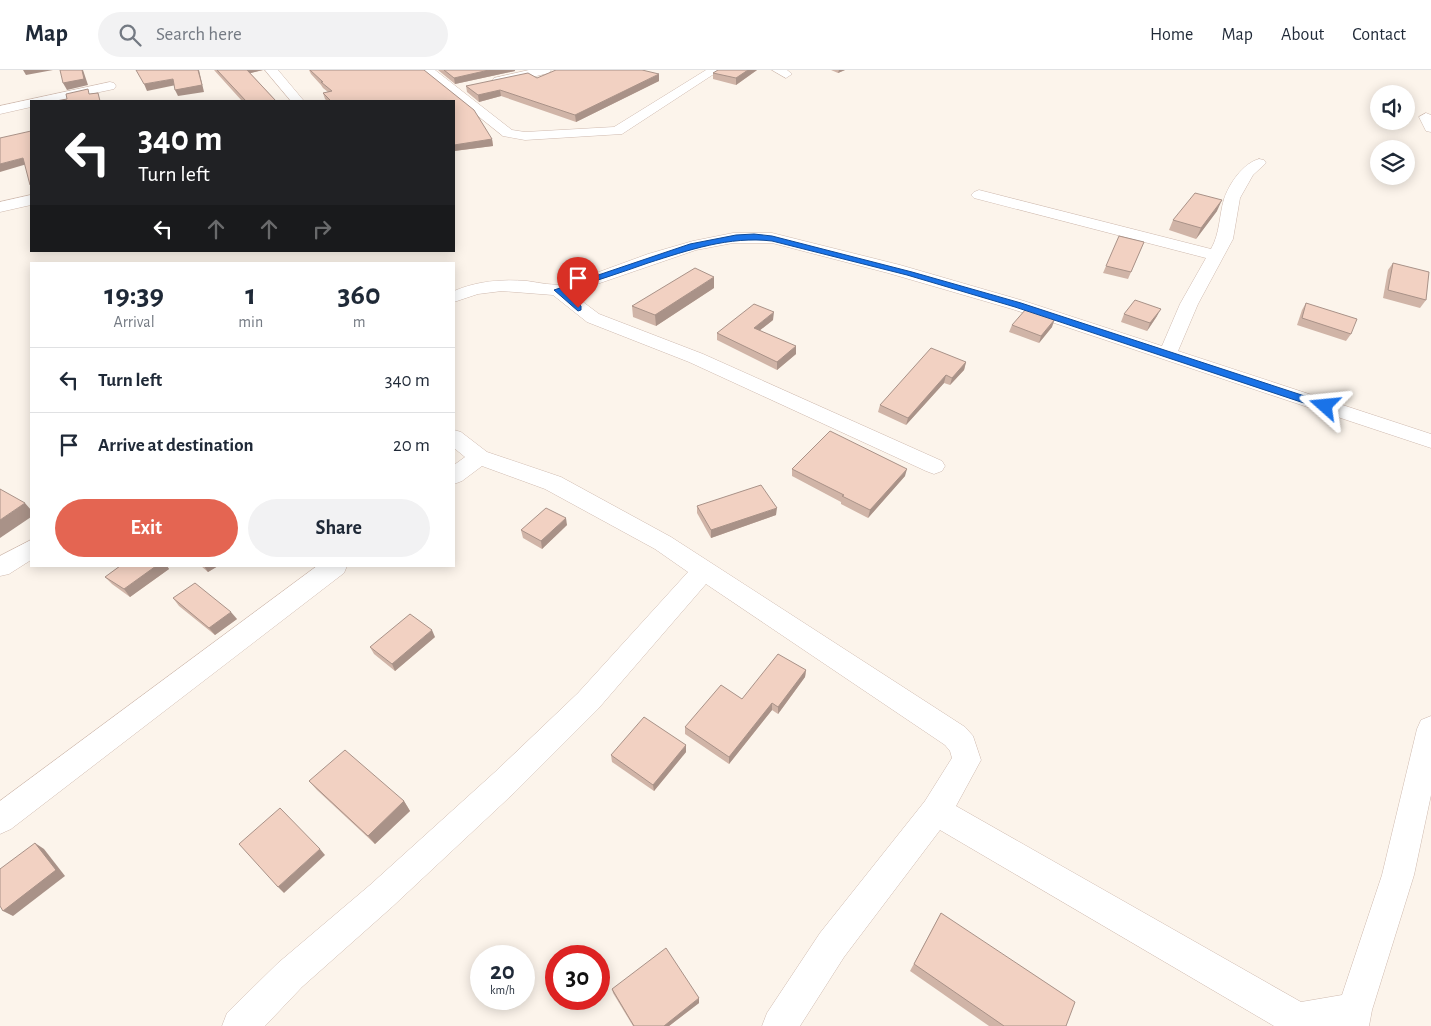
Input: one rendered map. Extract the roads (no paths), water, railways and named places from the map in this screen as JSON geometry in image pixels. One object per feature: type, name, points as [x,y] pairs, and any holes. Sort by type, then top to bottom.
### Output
[{"type":"street","points":[[272,71],[291,70]]},
{"type":"street","points":[[427,70],[508,133],[518,136],[617,130],[627,126],[714,70]]},
{"type":"street","points":[[488,83],[545,70]]},
{"type":"street","points":[[272,71],[297,100]]},
{"type":"street","points":[[45,100],[110,86]]},
{"type":"street","points":[[452,90],[470,87]]},
{"type":"street","points":[[0,110],[30,103]]},
{"type":"street","points":[[1167,354],[1189,304],[1225,239],[1232,198],[1247,172],[1259,164]]},
{"type":"street","points":[[979,195],[1216,255]]},
{"type":"street","points":[[0,207],[30,200]]},
{"type":"street","points":[[455,297],[493,285],[515,285],[558,290],[692,246],[754,236],[772,238],[956,287],[1431,441]]},
{"type":"street","points":[[558,290],[593,318],[696,358],[934,466]]},
{"type":"street","points":[[455,438],[479,457],[553,483],[663,543],[955,736],[963,745],[967,760],[936,811],[832,945],[780,1026]]},
{"type":"street","points":[[455,475],[479,457]]},
{"type":"street","points":[[0,567],[30,550]]},
{"type":"street","points":[[0,819],[334,567]]},
{"type":"street","points":[[240,1026],[290,975],[381,896],[505,782],[588,701],[704,570]]},
{"type":"street","points":[[936,811],[1300,1023],[1352,1018],[1398,875],[1431,729]]}]
